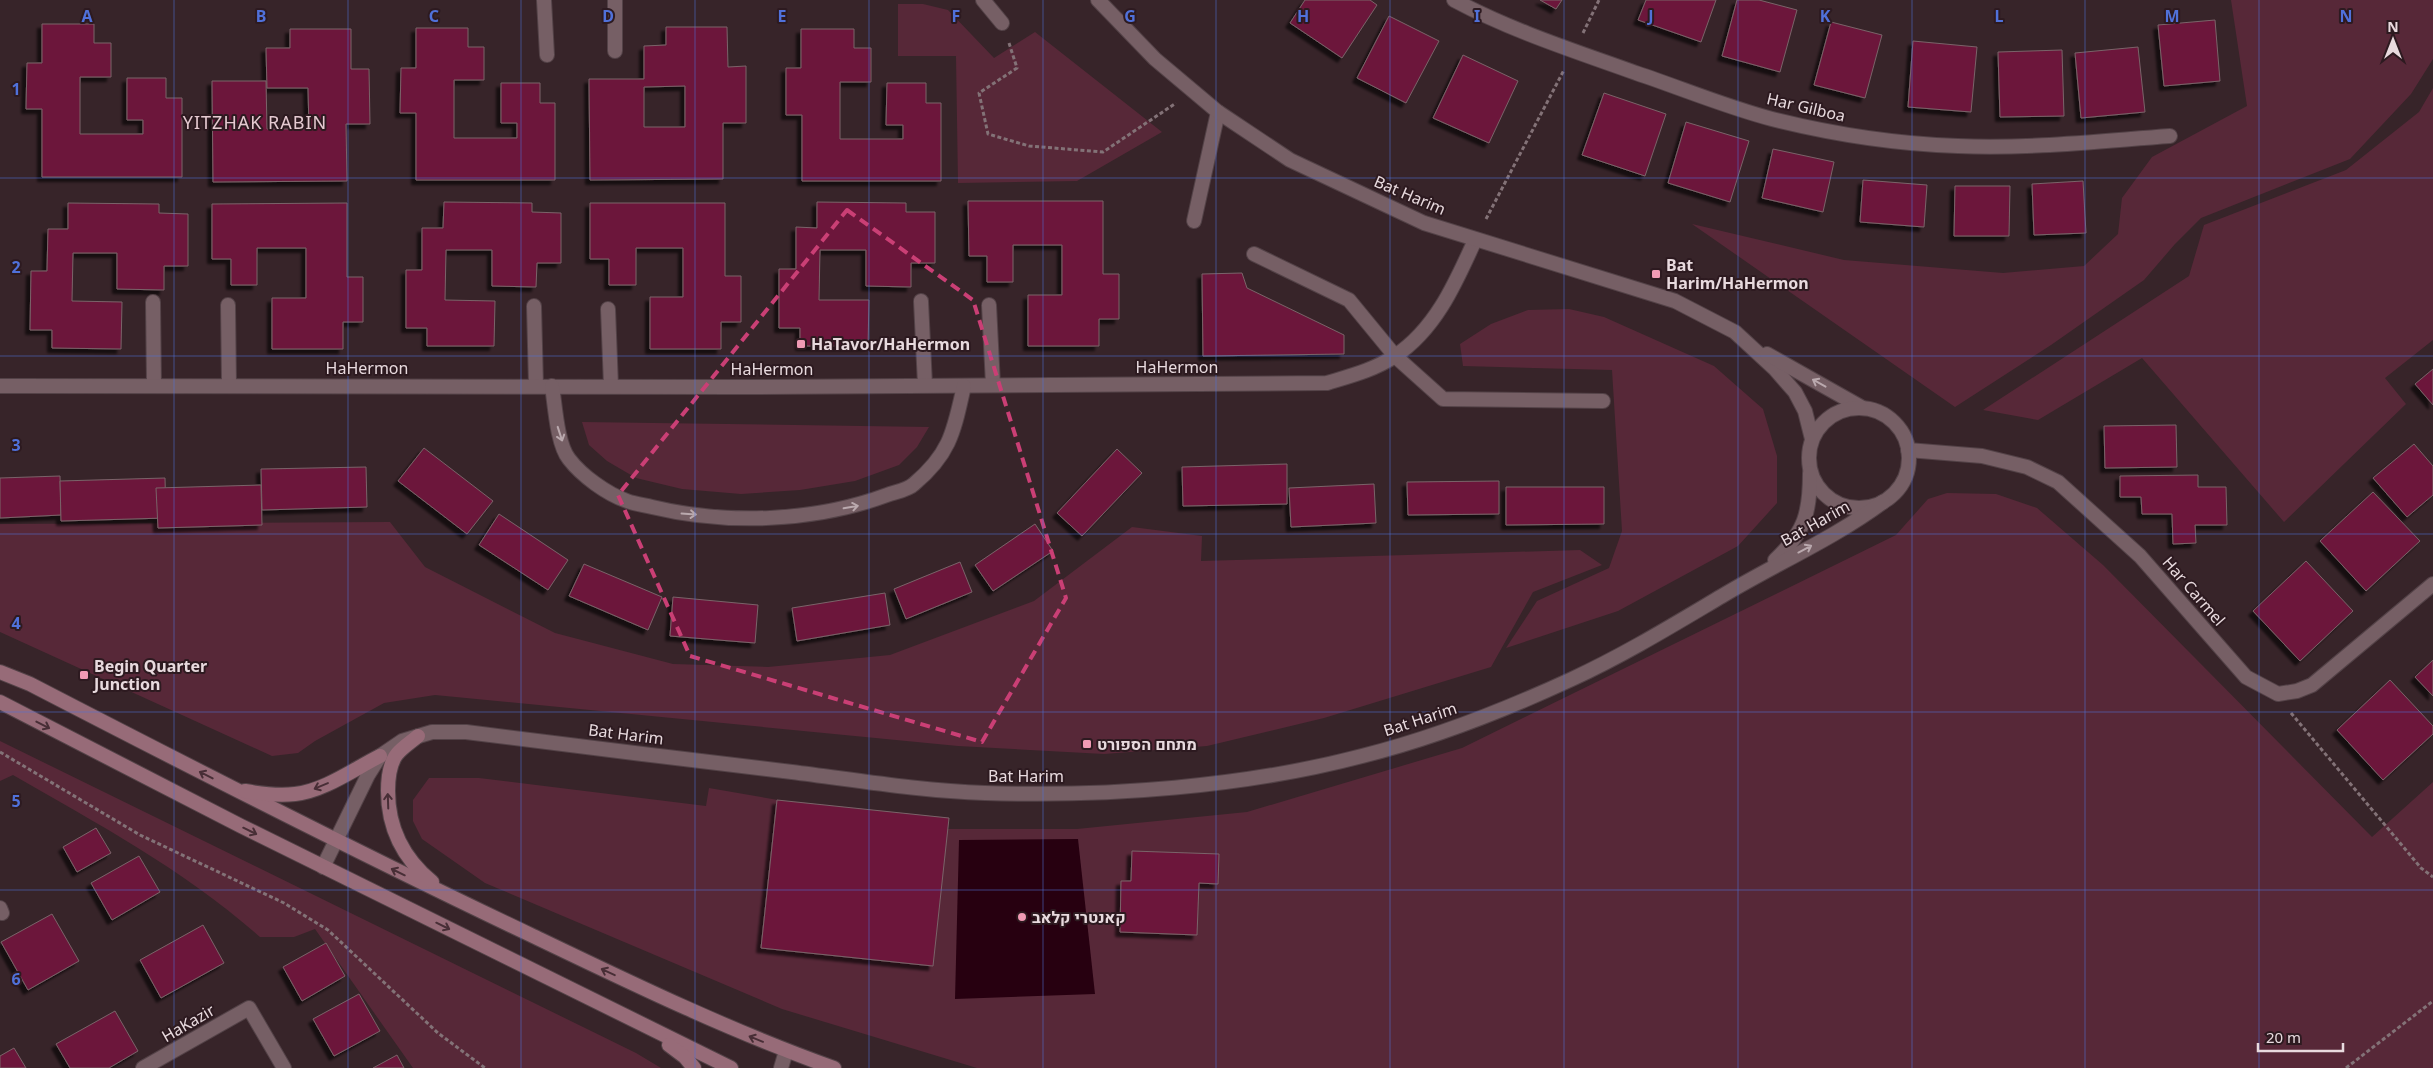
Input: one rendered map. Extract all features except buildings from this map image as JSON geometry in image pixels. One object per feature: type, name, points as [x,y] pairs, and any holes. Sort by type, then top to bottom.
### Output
[{"type":"main road","points":[[0,672],[30,684],[335,842],[450,897],[710,1020],[834,1068]]},
{"type":"main road","points":[[0,702],[323,867],[731,1068]]},
{"type":"main road","points":[[418,736],[396,755],[388,776],[389,814],[392,828],[418,870],[450,897]]},
{"type":"main road","points":[[232,789],[270,795],[297,794],[320,787],[380,756]]},
{"type":"main road","points":[[642,1025],[685,1057],[694,1068]]},
{"type":"street","points":[[544,0],[547,55]]},
{"type":"street","points":[[615,0],[615,51]]},
{"type":"street","points":[[983,0],[1002,23]]},
{"type":"street","name":"Bat Harim","points":[[1098,0],[1155,59],[1218,112],[1290,160],[1424,223],[1675,301],[1735,332],[1795,392],[1805,411],[1812,439]]},
{"type":"street","name":"Har Gilboa","points":[[1454,0],[1487,17],[1574,51],[1771,119],[1839,133],[1893,141],[1959,146],[2020,145],[2170,136]]},
{"type":"street","points":[[1194,221],[1218,112]]},
{"type":"street","name":"HaHermon","points":[[0,386],[1326,384],[1361,373],[1395,356],[1428,326],[1452,292],[1475,240]]},
{"type":"street","points":[[1254,254],[1348,300],[1395,356],[1443,399],[1603,401]]},
{"type":"street","points":[[921,301],[925,385]]},
{"type":"street","points":[[153,302],[154,386]]},
{"type":"street","points":[[228,305],[229,385]]},
{"type":"street","points":[[989,305],[993,385]]},
{"type":"street","points":[[534,306],[536,386]]},
{"type":"street","points":[[608,310],[611,386]]},
{"type":"street","name":"Bat Harim","points":[[1751,346],[1861,407]]},
{"type":"street","points":[[552,386],[558,428],[568,458],[592,481],[626,501],[678,514],[741,518],[803,515],[861,505],[913,486],[937,462],[952,437],[964,386]]},
{"type":"street","points":[[1861,407],[1877,410],[1901,430],[1908,450],[1909,460],[1906,476],[1898,490],[1883,502],[1870,507],[1854,508],[1838,504],[1825,496],[1815,484],[1808,454],[1812,439],[1820,426],[1831,416],[1846,409],[1861,407]]},
{"type":"street","name":"Har Carmel","points":[[1908,450],[1982,456],[2027,468],[2058,482],[2140,556],[2246,677],[2278,694]]},
{"type":"street","name":"Bat Harim","points":[[1762,572],[1787,549],[1801,529],[1809,508],[1810,469]]},
{"type":"street","name":"Bat Harim","points":[[323,867],[368,775],[380,756],[402,741],[432,732],[466,732],[883,783],[982,793],[1067,793],[1178,787],[1274,775],[1363,756],[1464,724],[1573,679],[1641,644],[1762,572],[1861,519],[1883,502]]},
{"type":"street","points":[[2278,694],[2297,691],[2312,685],[2433,584]]},
{"type":"street","name":"HaKazir","points":[[144,1068],[249,1008],[284,1068]]},
{"type":"street","points":[[781,1068],[786,1051]]},
{"type":"path","points":[[1475,240],[1599,0]]},
{"type":"path","points":[[1002,23],[1017,68],[979,93],[988,134],[1029,146],[1103,152],[1194,91]]},
{"type":"path","points":[[2278,694],[2421,868],[2433,877]]},
{"type":"path","points":[[0,752],[140,835],[284,903],[328,930],[438,1033],[485,1068]]},
{"type":"path","points":[[2346,1068],[2433,1001]]},
{"type":"highlighted area","points":[[847,210],[973,300],[1066,598],[982,742],[690,656],[618,495]]},
{"type":"shaded area","points":[[2231,0],[2433,0],[2433,59],[2411,94],[2350,159],[2201,218],[2175,244],[2144,280],[2051,345],[1955,407],[1692,224],[1844,260],[2003,273],[2084,266],[2118,234],[2122,198],[2152,157],[2247,106]]},
{"type":"shaded area","points":[[898,4],[923,4],[948,10],[994,58],[1035,32],[1162,132],[1077,181],[958,183],[956,56],[898,56]]},
{"type":"shaded area","points":[[2433,88],[2433,340],[2385,378],[2406,404],[2284,522],[2142,358],[2038,420],[1983,410],[2189,276],[2204,225],[2346,170],[2419,112]]},
{"type":"shaded area","points":[[1569,309],[1604,317],[1714,366],[1763,409],[1777,456],[1777,503],[1738,546],[1618,611],[1506,648],[1537,601],[1609,568],[1622,531],[1612,370],[1463,366],[1460,344],[1491,324],[1528,310]]},
{"type":"shaded area","points":[[582,422],[929,427],[917,447],[899,465],[855,481],[800,490],[741,494],[682,489],[636,478],[607,461],[589,445]]},
{"type":"shaded area","points":[[1947,493],[1996,494],[2037,508],[2103,565],[2372,837],[2433,782],[2433,1068],[977,1068],[782,1009],[485,883],[422,839],[413,821],[413,800],[429,778],[479,778],[706,806],[709,788],[945,829],[1077,829],[1247,812],[1462,748],[1896,535],[1928,499]]},
{"type":"shaded area","points":[[390,522],[425,567],[555,633],[673,664],[768,667],[890,655],[1034,601],[1132,527],[1202,536],[1201,561],[1580,550],[1602,565],[1533,592],[1491,667],[1324,718],[1207,746],[1104,754],[958,746],[435,695],[384,703],[315,741],[298,753],[272,756],[0,632],[0,524]]},
{"type":"shaded area","points":[[0,741],[636,1053],[661,1068],[413,1068],[315,929],[294,937],[260,937],[202,891],[109,830],[13,775],[0,781]]},
{"type":"shaded area","name":"קאנטרי קלאב","points":[[1078,839],[1095,994],[955,999],[959,840]]},
{"type":"place","name":"Bat Harim/HaHermon","points":[[1656,274]]},
{"type":"place","name":"HaTavor/HaHermon","points":[[801,344]]},
{"type":"place","name":"Begin Quarter Junction","points":[[84,675]]},
{"type":"place","name":"מתחם הספורט","points":[[1087,744]]},
{"type":"place","name":"קאנטרי קלאב","points":[[1022,917]]},
{"type":"district","name":"YITZHAK RABIN","points":[[255,123]]}]
